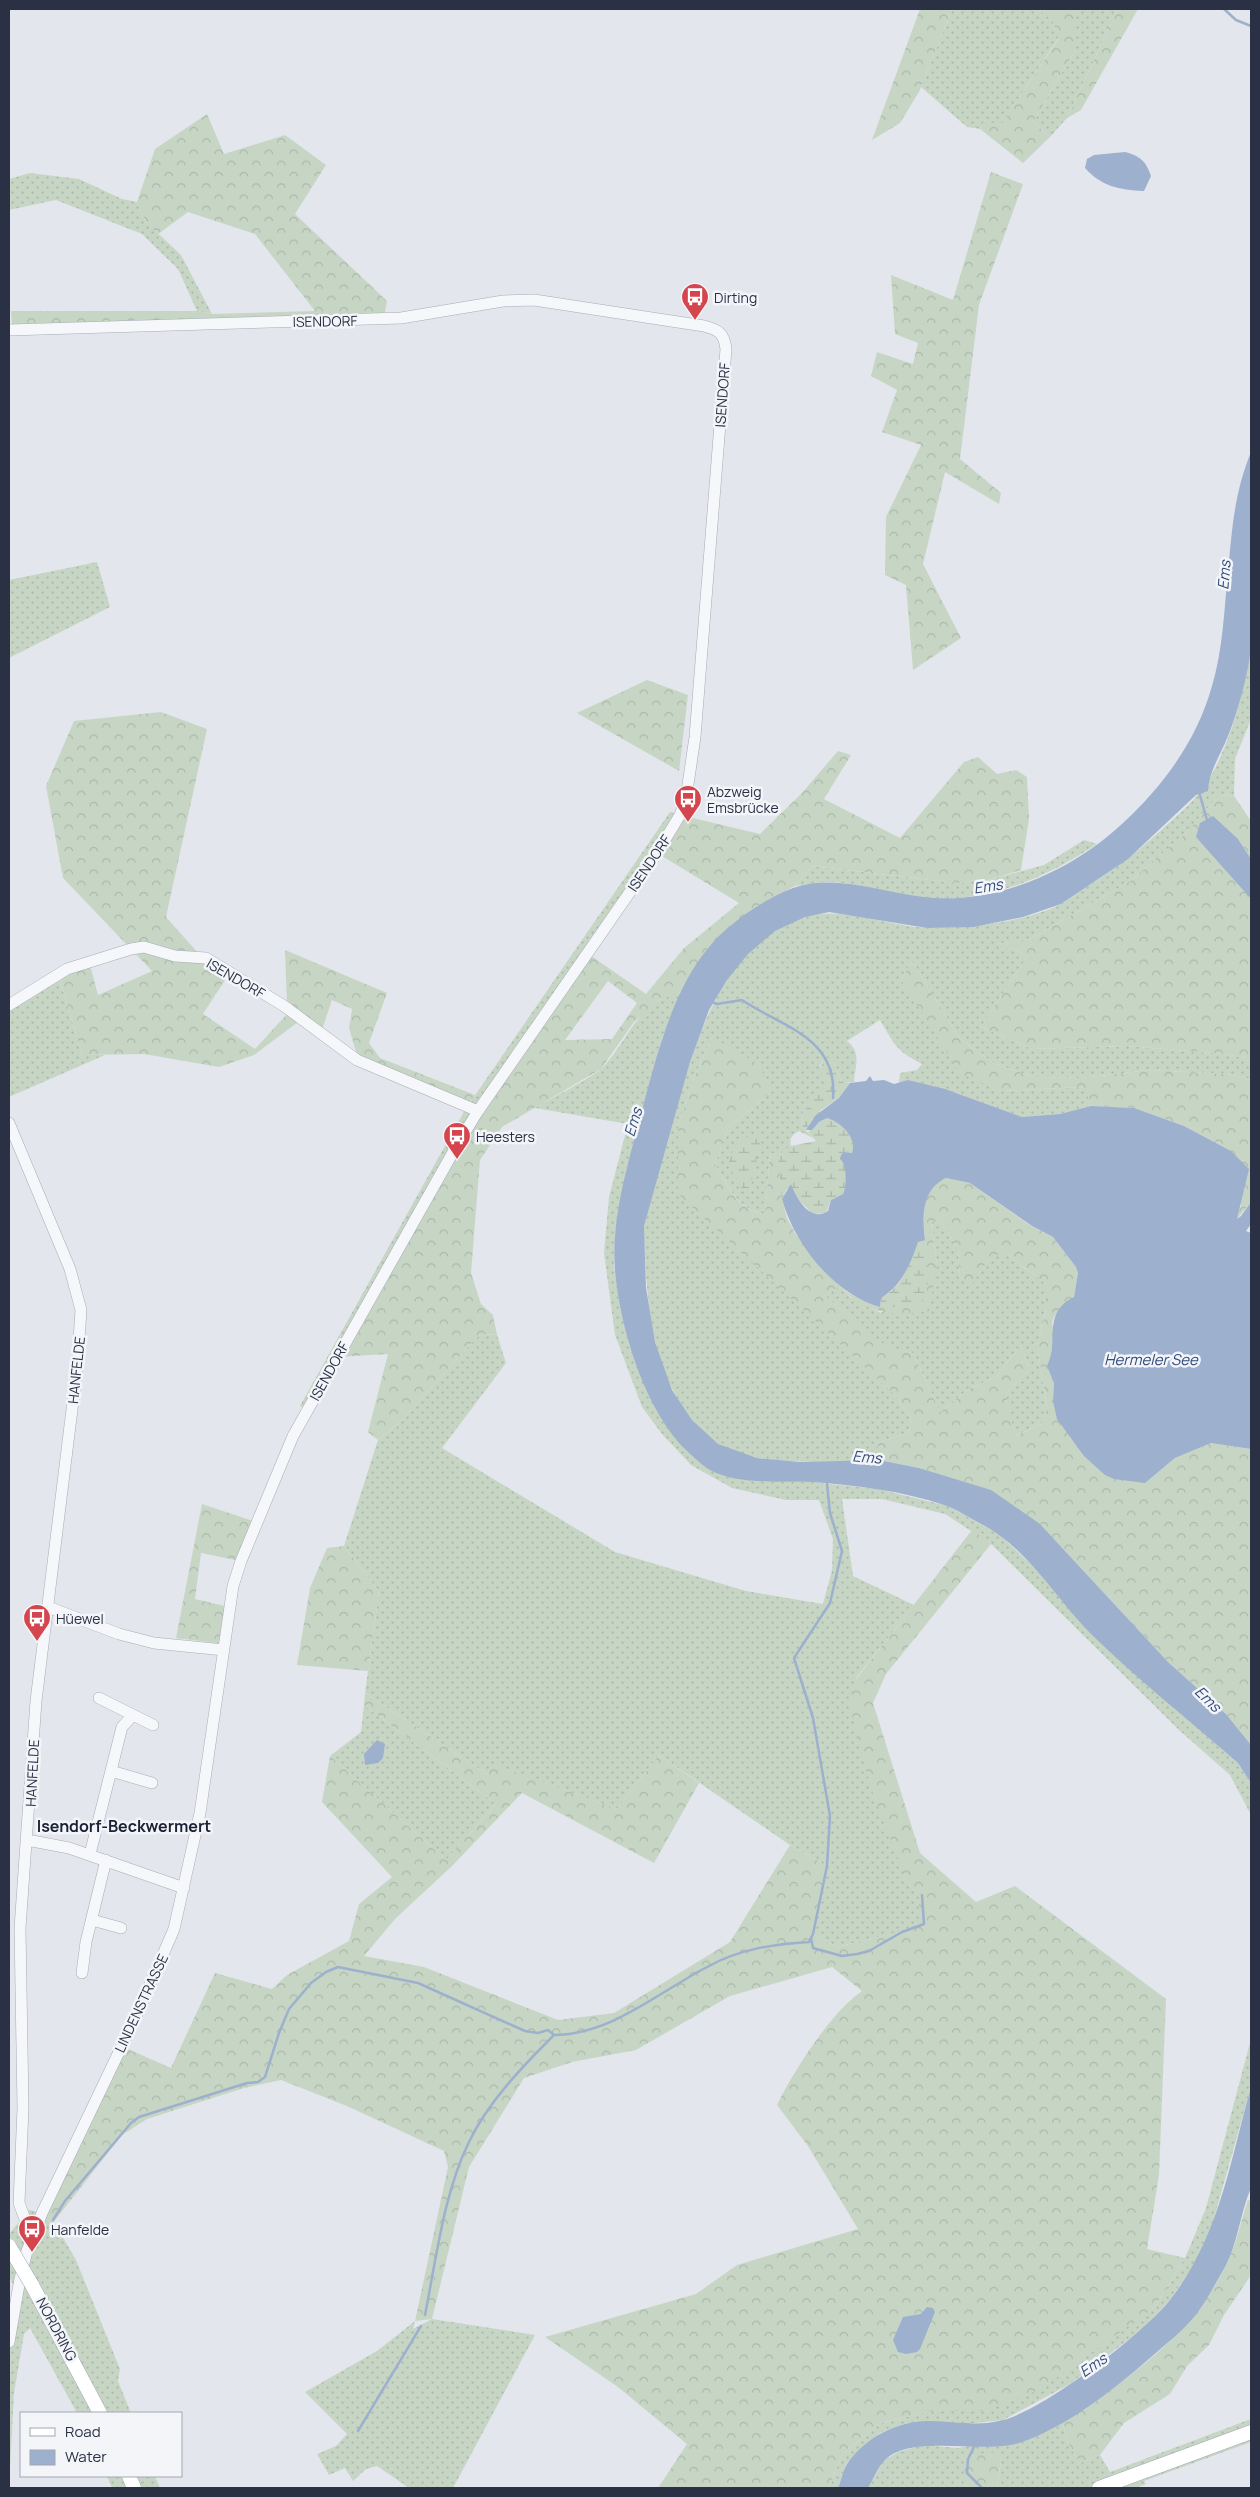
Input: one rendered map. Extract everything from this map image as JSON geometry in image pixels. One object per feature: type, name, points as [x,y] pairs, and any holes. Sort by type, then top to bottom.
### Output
[{"type":"main road","name":"NORDRING","points":[[9,2246],[70,2353],[100,2412]]},
{"type":"main road","points":[[1099,2488],[1251,2432]]},
{"type":"street","name":"ISENDORF","points":[[9,330],[401,318],[503,301],[534,300],[704,326],[720,331],[723,335],[726,349],[698,707],[686,798],[680,815],[657,853],[478,1111],[293,1436],[236,1575],[224,1650]]},
{"type":"street","name":"ISENDORF","points":[[9,1005],[67,969],[131,949],[144,947],[174,956],[206,958],[284,1006],[356,1060],[478,1111]]},
{"type":"street","name":"HANFELDE","points":[[9,1123],[70,1269],[81,1310],[77,1369],[36,1701],[20,1928],[23,2108],[19,2204],[28,2227],[36,2230]]},
{"type":"street","points":[[48,1607],[119,1634],[154,1644],[224,1650]]},
{"type":"street","name":"LINDENSTRASSE","points":[[9,2342],[17,2291],[36,2230],[166,1951],[184,1888],[200,1813],[224,1650]]},
{"type":"street","points":[[99,1698],[153,1725]]},
{"type":"street","points":[[90,1854],[122,1727],[132,1715]]},
{"type":"street","points":[[112,1772],[152,1783]]},
{"type":"street","points":[[27,1840],[90,1854],[184,1888]]},
{"type":"street","points":[[82,1973],[106,1860]]},
{"type":"street","points":[[92,1920],[121,1928]]},
{"type":"green space","points":[[920,9],[952,9],[919,92],[900,123],[872,140]]},
{"type":"green space","points":[[952,9],[1038,9],[1052,20],[1059,37],[1000,127],[985,120],[980,129],[967,127],[921,87]]},
{"type":"green space","points":[[1038,9],[1076,9],[1076,49],[1033,122],[1050,137],[1023,163],[980,129],[985,120],[1000,126],[1059,38],[1052,20]]},
{"type":"green space","points":[[1076,9],[1118,9],[1067,118],[1050,137],[1033,122],[1076,49]]},
{"type":"green space","points":[[1118,9],[1138,9],[1081,110],[1067,118]]},
{"type":"green space","points":[[207,114],[224,154],[285,135],[326,165],[295,214],[387,301],[384,318],[12,325],[11,311],[197,311],[212,314],[315,311],[255,234],[188,212],[158,234],[146,222],[137,202],[155,149]]},
{"type":"green space","points":[[991,172],[1023,184],[979,305],[960,459],[1001,493],[999,504],[945,472],[923,564],[961,638],[913,670],[906,585],[885,575],[886,517],[921,445],[882,432],[897,390],[871,376],[877,352],[913,364],[918,343],[895,334],[891,275],[953,300]]},
{"type":"green space","points":[[30,173],[79,179],[122,199],[137,202],[146,222],[181,255],[212,314],[197,311],[178,269],[142,234],[56,200],[9,210],[9,179]]},
{"type":"green space","points":[[97,562],[110,607],[9,658],[9,580]]},
{"type":"green space","points":[[1251,649],[1251,719],[1235,759],[1234,796],[1219,795],[1186,833],[1129,882],[1030,939],[998,944],[1000,948],[1015,949],[1027,957],[981,1027],[1032,1049],[1127,1046],[1224,1054],[1251,1059],[1251,1079],[1228,1074],[1148,1070],[1083,1078],[1034,1077],[995,1064],[960,1039],[912,961],[901,980],[1002,1091],[1085,1087],[1091,1106],[1060,1114],[1022,1117],[959,1094],[908,1080],[899,1083],[900,1073],[917,1070],[922,1064],[906,1055],[896,1046],[880,1020],[847,1041],[855,1050],[856,1055],[854,1082],[842,1083],[834,1063],[824,1057],[820,1066],[829,1083],[803,1112],[801,1125],[813,1138],[799,1131],[792,1137],[790,1141],[791,1146],[779,1155],[770,1153],[765,1214],[748,1208],[735,1196],[715,1164],[728,1128],[772,1091],[712,1037],[693,1080],[678,1126],[828,1331],[896,1396],[912,1419],[908,1433],[877,1443],[879,1460],[819,1462],[774,1460],[734,1452],[718,1444],[699,1428],[683,1407],[666,1376],[660,1359],[649,1306],[644,1229],[651,1194],[697,1042],[710,1010],[727,980],[748,953],[773,932],[804,917],[818,914],[850,915],[917,927],[964,927],[997,923],[1029,916],[1066,901],[1115,867],[1158,833],[1205,786],[1218,763],[1230,732],[1245,682]]},
{"type":"green space","points":[[647,680],[688,695],[679,771],[577,713]]},
{"type":"green space","points":[[161,712],[207,729],[166,917],[207,963],[227,977],[203,1014],[255,1049],[287,1014],[298,1022],[254,1055],[219,1067],[144,1054],[82,1055],[59,976],[90,965],[98,995],[152,971],[63,878],[46,786],[74,721]]},
{"type":"green space","points":[[838,751],[851,755],[824,799],[900,838],[964,762],[978,757],[997,774],[1016,770],[1027,777],[1029,819],[1021,870],[985,881],[956,883],[812,866],[795,886],[762,904],[731,925],[708,948],[681,992],[659,1000],[634,1022],[601,1069],[502,1127],[480,1160],[471,1273],[481,1304],[493,1315],[497,1335],[480,1334],[400,1422],[378,1440],[368,1432],[388,1354],[337,1357],[456,1147],[587,953],[646,994],[684,948],[739,903],[657,853],[680,815],[760,834],[802,793]],"holes":[[[608,981],[637,1003],[612,1039],[565,1040]]]},
{"type":"green space","points":[[1219,795],[1234,796],[1251,821],[1251,859],[1238,839],[1197,837],[1251,899],[1251,1059],[1224,1054],[1127,1046],[1032,1049],[981,1027],[1027,957],[1015,949],[1000,948],[998,944],[1030,939],[1129,882],[1186,833]]},
{"type":"green space","points":[[670,812],[680,815],[308,1409],[300,1406],[465,1110]]},
{"type":"green space","points":[[1084,840],[1097,844],[1077,857],[1036,878],[1014,886],[970,897],[947,899],[923,898],[853,884],[829,882],[795,886],[812,866],[956,883],[985,881],[1044,865]]},
{"type":"green space","points":[[285,950],[387,993],[369,1043],[380,1058],[475,1095],[470,1102],[357,1055],[349,1028],[352,1009],[332,1000],[322,1030],[287,1004]]},
{"type":"green space","points":[[912,961],[960,1039],[995,1064],[1034,1077],[1083,1078],[1148,1070],[1228,1074],[1251,1079],[1251,1202],[1237,1219],[1237,1213],[1241,1206],[1231,1151],[1184,1126],[1134,1108],[1091,1106],[1084,1087],[1002,1091],[961,1074],[901,980]]},
{"type":"green space","points":[[59,976],[82,1055],[105,1055],[9,1097],[9,1010]]},
{"type":"green space","points":[[681,992],[662,1039],[646,1097],[626,1171],[615,1235],[614,1267],[620,1305],[630,1347],[657,1411],[752,1481],[812,1482],[878,1489],[948,1506],[1000,1535],[1038,1571],[1089,1631],[1238,1763],[1251,1783],[1251,1815],[1230,1775],[1179,1730],[991,1544],[945,1514],[882,1499],[842,1499],[853,1576],[914,1605],[856,1678],[906,1880],[919,1896],[920,1927],[837,1947],[813,1934],[827,1866],[790,1845],[659,1755],[617,1809],[494,1765],[487,1774],[365,1693],[379,1592],[344,1546],[378,1440],[400,1422],[480,1334],[497,1335],[506,1363],[442,1448],[615,1552],[746,1591],[823,1604],[832,1570],[833,1539],[819,1500],[786,1500],[732,1488],[691,1465],[662,1434],[642,1407],[615,1335],[604,1253],[609,1197],[628,1124],[535,1108],[580,1083],[602,1068],[643,1013],[653,1004]]},
{"type":"green space","points":[[712,1037],[758,1064],[772,1091],[728,1128],[715,1164],[734,1196],[740,1202],[755,1212],[765,1214],[770,1153],[779,1155],[782,1199],[787,1218],[795,1233],[824,1270],[847,1292],[881,1307],[905,1307],[929,1281],[924,1220],[927,1197],[931,1189],[938,1182],[946,1178],[970,1183],[1031,1226],[1053,1237],[1076,1267],[1078,1273],[1074,1297],[1062,1306],[1052,1323],[1054,1331],[1050,1361],[1054,1383],[1053,1401],[1145,1483],[1175,1458],[1211,1443],[1251,1449],[1251,1745],[1226,1714],[1168,1662],[1040,1524],[919,1468],[879,1460],[877,1443],[908,1433],[912,1419],[896,1396],[678,1194],[678,1126],[693,1080]],"holes":[[[940,1220],[958,1249],[960,1277],[971,1285],[992,1255],[1008,1255],[1046,1284],[1046,1310],[1037,1345],[1047,1408],[1042,1424],[1015,1436],[1006,1394],[1029,1369],[1021,1345],[995,1378],[970,1388],[940,1412],[913,1353],[886,1346],[825,1296],[838,1287],[860,1303],[880,1311],[891,1313],[929,1311],[937,1264],[931,1223]]]},
{"type":"green space","points":[[824,1056],[833,1061],[842,1083],[850,1083],[839,1098],[821,1110],[806,1130],[801,1125],[803,1112],[828,1083],[820,1070]]},
{"type":"green space","points":[[827,1118],[836,1122],[844,1129],[855,1147],[852,1153],[844,1152],[847,1186],[843,1194],[831,1200],[826,1213],[813,1214],[787,1189],[782,1199],[778,1156],[790,1146],[816,1141],[808,1132],[819,1122]]},
{"type":"green space","points":[[754,1134],[758,1135],[760,1143],[749,1194],[744,1192],[728,1164],[736,1143]]},
{"type":"green space","points":[[940,1220],[958,1249],[960,1277],[971,1284],[992,1255],[1008,1255],[1046,1284],[1046,1310],[1037,1345],[1047,1409],[1042,1424],[1014,1436],[1006,1394],[1029,1369],[1021,1345],[995,1378],[970,1388],[940,1412],[913,1353],[886,1347],[825,1296],[838,1287],[850,1297],[881,1313],[937,1264],[931,1222]]},
{"type":"green space","points":[[919,1240],[925,1240],[928,1273],[927,1289],[920,1304],[905,1307],[880,1307],[881,1298],[890,1292],[901,1279]]},
{"type":"green space","points":[[202,1504],[256,1522],[240,1561],[201,1553],[195,1599],[229,1607],[224,1644],[176,1638]]},
{"type":"green space","points":[[972,1530],[991,1544],[886,1674],[873,1703],[920,1853],[976,1902],[1015,1886],[1166,1999],[1159,2175],[1147,2249],[1185,2258],[1155,2307],[1041,2389],[986,2411],[931,2411],[881,2423],[842,2454],[829,2488],[658,2488],[687,2444],[618,2387],[545,2337],[696,2294],[737,2265],[858,2229],[808,2146],[777,2105],[814,2043],[838,2013],[862,1991],[832,1967],[730,1996],[636,2050],[572,2062],[524,2078],[469,2167],[432,2319],[415,2321],[448,2167],[444,2151],[347,2106],[281,2080],[244,2088],[147,2119],[122,2135],[52,2224],[42,2213],[121,2046],[171,2068],[215,1973],[272,1989],[287,1975],[349,1941],[359,1904],[392,1877],[322,1802],[330,1756],[446,1860],[496,1804],[364,1705],[365,1693],[487,1774],[493,1764],[617,1809],[659,1755],[699,1783],[654,1863],[522,1793],[452,1866],[395,1919],[364,1956],[424,1967],[558,2020],[614,2013],[730,1942],[790,1845],[827,1866],[813,1934],[837,1947],[919,1927],[919,1897],[906,1880],[871,1788],[850,1708],[856,1679]]},
{"type":"green space","points":[[344,1546],[379,1592],[368,1671],[297,1665],[310,1588],[327,1548]]},
{"type":"green space","points":[[364,1705],[496,1804],[446,1860],[330,1756],[361,1732]]},
{"type":"green space","points":[[1251,2039],[1251,2087],[1209,2236],[1193,2266],[1170,2300],[1145,2327],[1070,2384],[1003,2420],[965,2424],[927,2421],[904,2424],[880,2433],[846,2464],[838,2488],[829,2488],[842,2454],[881,2423],[931,2411],[986,2411],[1155,2307],[1185,2258],[1206,2208]]},
{"type":"green space","points":[[1248,2200],[1251,2201],[1251,2269],[1249,2278],[1224,2315],[1209,2345],[1187,2366],[1170,2394],[1124,2423],[1100,2455],[1080,2463],[1068,2443],[1062,2421],[1133,2373],[1156,2354],[1195,2313],[1212,2290],[1230,2257]]},
{"type":"green space","points":[[29,2210],[42,2213],[52,2224],[54,2222],[76,2260],[120,2369],[118,2381],[131,2412],[76,2412],[30,2328],[24,2334],[14,2393],[9,2488],[9,2342],[17,2291],[9,2277],[9,2234]]},
{"type":"green space","points":[[432,2319],[535,2335],[453,2488],[409,2488],[377,2466],[366,2469],[353,2481],[345,2468],[329,2475],[317,2454],[336,2446],[347,2434],[305,2392],[377,2351],[415,2321],[413,2329]]},
{"type":"green space","points":[[1251,2419],[1251,2442],[1144,2481],[1146,2484],[1136,2488],[997,2488],[1001,2460],[998,2453],[987,2454],[964,2482],[968,2488],[868,2488],[883,2461],[898,2452],[923,2445],[958,2448],[1049,2430],[1062,2421],[1068,2443],[1080,2463],[1100,2455],[1110,2472]]},
{"type":"green space","points":[[999,2452],[1001,2460],[997,2488],[968,2488],[964,2482],[964,2455]]},
{"type":"green space","points":[[107,2477],[155,2477],[160,2488],[112,2488]]},
{"type":"water","points":[[1125,152],[1135,155],[1142,160],[1149,171],[1151,176],[1144,191],[1126,190],[1111,186],[1097,179],[1085,168],[1087,159],[1094,155]]},
{"type":"water","name":"Ems","points":[[1251,452],[1251,649],[1239,704],[1213,770],[1208,791],[1196,795],[1128,859],[1061,904],[1023,917],[973,927],[927,928],[829,912],[805,917],[775,931],[748,954],[727,980],[709,1010],[690,1062],[644,1226],[646,1288],[655,1342],[672,1390],[692,1420],[718,1444],[757,1458],[800,1462],[879,1460],[919,1468],[991,1490],[1040,1524],[1168,1662],[1226,1714],[1251,1745],[1251,1783],[1238,1763],[1108,1650],[1079,1621],[1024,1557],[1012,1545],[989,1529],[951,1508],[912,1496],[879,1489],[845,1485],[733,1478],[710,1470],[698,1461],[679,1443],[666,1426],[644,1384],[635,1361],[622,1315],[614,1252],[615,1232],[625,1174],[658,1051],[674,1006],[684,985],[709,947],[726,929],[771,898],[782,892],[808,884],[823,882],[854,884],[916,896],[944,898],[972,897],[1027,883],[1079,857],[1102,841],[1138,808],[1165,777],[1198,725],[1216,672],[1223,630],[1237,497]]},
{"type":"water","points":[[1213,816],[1238,839],[1251,859],[1251,899],[1196,837],[1200,823]]},
{"type":"water","name":"Hermeler See","points":[[870,1076],[873,1081],[884,1080],[894,1084],[908,1080],[945,1089],[1022,1117],[1060,1114],[1091,1106],[1134,1108],[1184,1126],[1231,1151],[1249,1169],[1237,1219],[1251,1202],[1251,1224],[1246,1231],[1251,1233],[1251,1449],[1211,1443],[1175,1458],[1145,1483],[1114,1479],[1105,1475],[1084,1456],[1057,1419],[1053,1401],[1054,1383],[1047,1366],[1051,1357],[1054,1320],[1064,1304],[1074,1297],[1078,1273],[1076,1267],[1053,1237],[1032,1226],[970,1183],[946,1178],[932,1189],[925,1204],[925,1240],[918,1242],[912,1259],[900,1281],[881,1298],[880,1307],[847,1291],[832,1279],[806,1250],[788,1216],[782,1199],[791,1184],[796,1196],[805,1207],[815,1214],[821,1214],[828,1211],[831,1200],[843,1194],[846,1175],[844,1165],[840,1159],[844,1152],[852,1153],[853,1147],[850,1136],[837,1123],[827,1118],[819,1122],[812,1130],[806,1130],[816,1115],[839,1098],[850,1083],[866,1081]]},
{"type":"water","points":[[377,1740],[385,1744],[383,1758],[378,1763],[365,1765],[364,1754]]},
{"type":"water","points":[[1251,2087],[1251,2188],[1233,2248],[1225,2267],[1200,2309],[1180,2332],[1092,2404],[1056,2427],[1037,2436],[1004,2446],[928,2446],[910,2448],[895,2453],[883,2462],[868,2488],[838,2488],[846,2466],[855,2454],[882,2433],[904,2424],[915,2422],[984,2423],[1003,2420],[1021,2413],[1043,2402],[1092,2369],[1157,2315],[1187,2276],[1212,2225],[1229,2171]]},
{"type":"water","points":[[927,2307],[933,2308],[935,2312],[920,2349],[917,2352],[906,2354],[898,2352],[893,2340],[903,2317],[921,2314]]},
{"type":"waterway","points":[[1224,9],[1236,20],[1251,26]]},
{"type":"waterway","points":[[1199,792],[1207,820]]},
{"type":"waterway","points":[[712,1002],[717,1004],[742,1000],[804,1036],[817,1047],[827,1061],[832,1077],[833,1098]]},
{"type":"waterway","points":[[425,2315],[447,2204],[460,2162],[469,2142],[496,2099],[518,2072],[554,2035],[575,2033],[615,2020],[709,1966],[733,1955],[770,1946],[809,1942],[813,1934],[827,1866],[830,1816],[813,1718],[794,1658],[830,1603],[842,1551],[830,1513],[827,1484]]},
{"type":"waterway","points":[[811,1938],[813,1948],[842,1956],[869,1951],[902,1932],[924,1924],[922,1895]]},
{"type":"waterway","points":[[53,2220],[65,2201],[131,2123],[139,2117],[247,2083],[258,2082],[265,2077],[289,2009],[311,1983],[326,1972],[338,1967],[418,1983],[525,2031],[538,2033],[548,2030],[554,2035]]},
{"type":"waterway","points":[[358,2431],[421,2326]]},
{"type":"waterway","points":[[975,2445],[968,2459],[967,2473],[982,2488]]},
{"type":"place","name":"Dirting","points":[[695,321]]},
{"type":"place","name":"Abzweig Emsbrücke","points":[[688,823]]},
{"type":"place","name":"Heesters","points":[[457,1160]]},
{"type":"place","name":"Hüewel","points":[[37,1642]]},
{"type":"place","name":"Hanfelde","points":[[32,2253]]},
{"type":"district","name":"Isendorf-Beckwermert","points":[[124,1826]]}]
